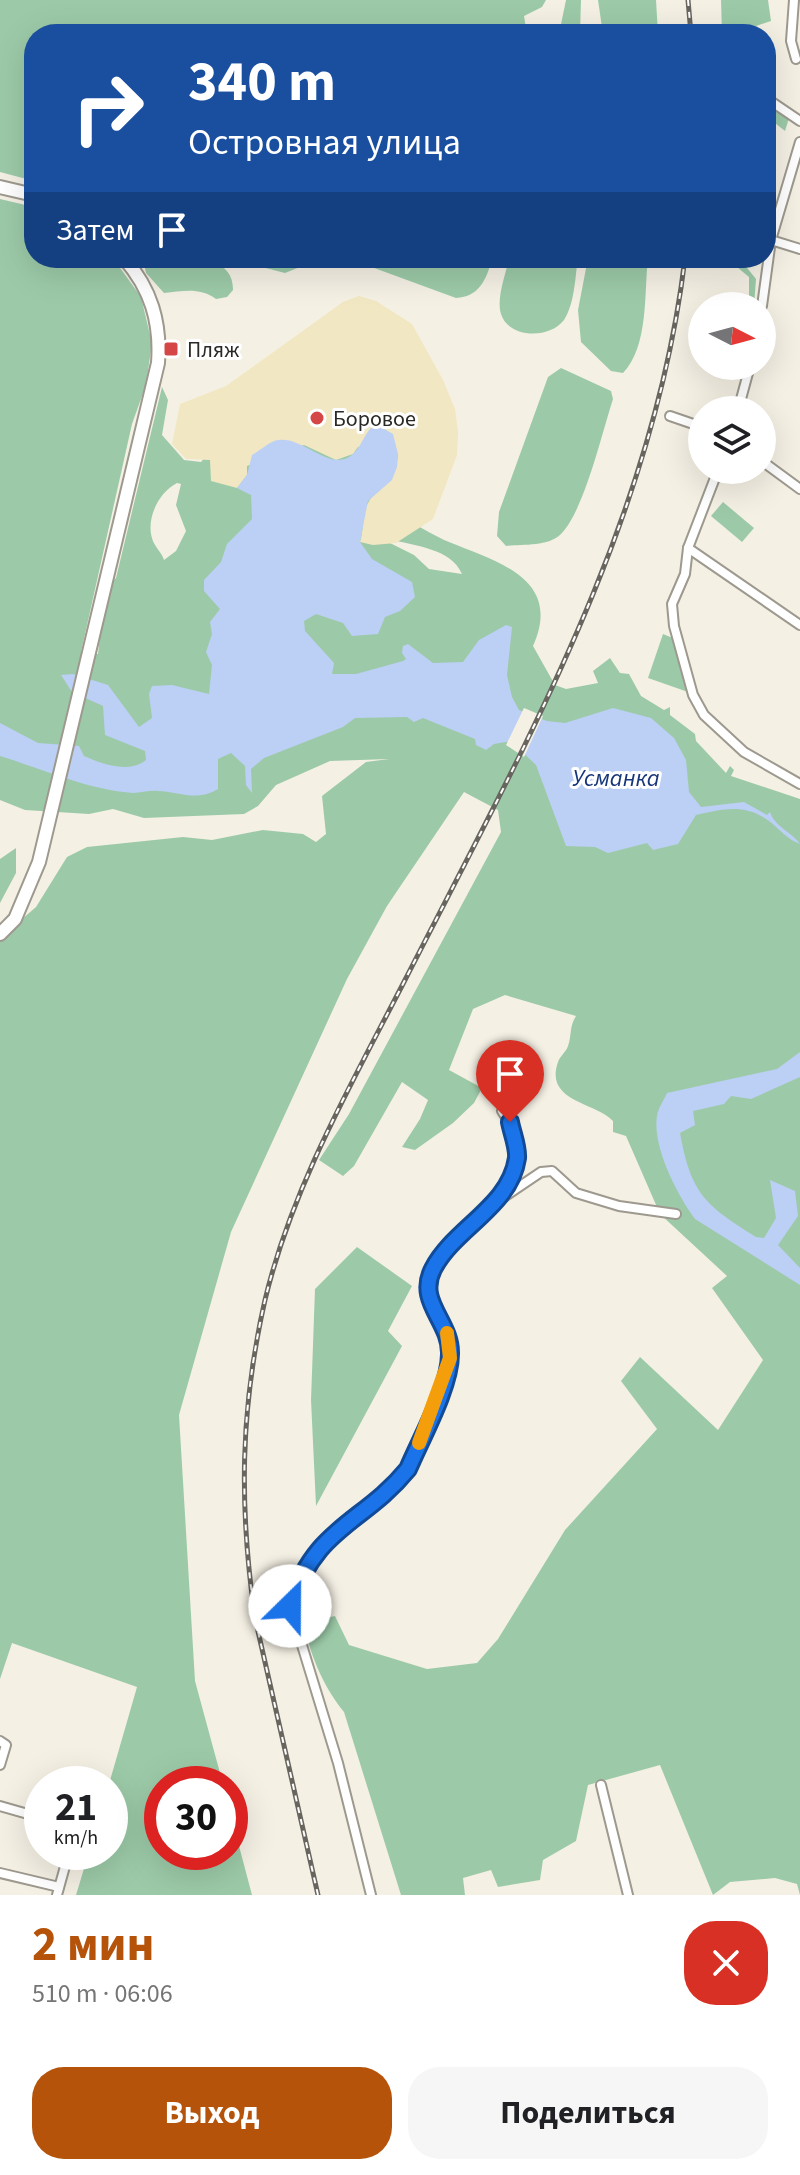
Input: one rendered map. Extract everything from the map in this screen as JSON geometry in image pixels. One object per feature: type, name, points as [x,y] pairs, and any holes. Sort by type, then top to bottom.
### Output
[{"type":"street","points":[[794,0],[791,41],[796,59]]},
{"type":"street","points":[[776,105],[798,119]]},
{"type":"street","points":[[776,223],[800,142]]},
{"type":"street","points":[[0,187],[24,193]]},
{"type":"street","points":[[776,242],[800,249]]},
{"type":"street","points":[[0,934],[15,919],[28,891],[54,802],[158,363],[160,335],[155,311],[130,268]]},
{"type":"street","points":[[764,292],[767,268]]},
{"type":"street","points":[[670,416],[688,422]]},
{"type":"street","points":[[776,471],[800,489]]},
{"type":"street","points":[[713,484],[688,548],[685,574],[672,604],[674,626],[693,695],[704,715],[744,752],[800,784]]},
{"type":"street","points":[[688,548],[800,625]]},
{"type":"street","points":[[497,1201],[517,1154],[510,1122],[502,1111]]},
{"type":"street","points":[[371,1895],[338,1763],[296,1634],[290,1606],[297,1583],[329,1536],[397,1484],[408,1469],[450,1358],[446,1330],[426,1295],[434,1267],[454,1240],[497,1201],[541,1172],[552,1171],[576,1193],[619,1206],[676,1214]]},
{"type":"street","points":[[0,1765],[3,1743]]},
{"type":"street","points":[[601,1785],[628,1895]]},
{"type":"street","points":[[0,1806],[24,1813]]},
{"type":"street","points":[[0,1873],[58,1891],[64,1870]]},
{"type":"green space","points":[[0,0],[546,0],[542,7],[524,16],[525,24],[24,24],[24,178],[0,172]]},
{"type":"green space","points":[[566,0],[581,0],[580,24],[561,24]]},
{"type":"green space","points":[[598,0],[656,0],[657,24],[602,24]]},
{"type":"green space","points":[[721,0],[768,0],[771,21],[762,24],[722,24]]},
{"type":"green space","points":[[776,107],[790,115],[785,131],[776,124]]},
{"type":"green space","points":[[0,199],[24,205],[24,268],[120,268],[141,297],[152,343],[146,385],[132,424],[81,652],[98,654],[105,588],[116,578],[162,387],[168,400],[162,435],[184,460],[201,462],[206,456],[379,414],[405,449],[382,539],[414,555],[429,569],[462,574],[457,565],[441,553],[389,539],[410,522],[505,566],[521,576],[533,589],[539,604],[540,623],[533,646],[555,685],[566,689],[598,683],[593,671],[610,658],[620,673],[629,674],[641,696],[664,710],[670,707],[670,715],[695,734],[696,741],[726,773],[730,766],[734,770],[731,776],[800,799],[800,1895],[797,1884],[775,1878],[730,1882],[713,1895],[660,1765],[588,1785],[576,1841],[543,1860],[540,1880],[498,1887],[491,1870],[463,1878],[465,1895],[401,1895],[344,1712],[320,1674],[310,1647],[299,1604],[312,1621],[335,1616],[349,1645],[427,1669],[477,1663],[498,1639],[565,1530],[657,1429],[621,1381],[640,1357],[718,1430],[763,1360],[712,1288],[727,1276],[660,1214],[626,1136],[613,1132],[613,1121],[574,1099],[558,1085],[558,1062],[568,1046],[576,1016],[505,995],[473,1009],[449,1070],[482,1088],[474,1103],[453,1123],[415,1150],[402,1147],[428,1100],[402,1082],[354,1166],[343,1176],[319,1160],[349,1114],[501,832],[498,810],[464,792],[387,906],[347,979],[231,1232],[179,1415],[195,1681],[218,1766],[144,1766],[144,1870],[245,1870],[252,1895],[76,1895],[84,1870],[128,1870],[128,1766],[114,1766],[137,1687],[12,1643],[0,1679],[0,938],[36,907],[67,857],[87,847],[183,837],[212,840],[263,830],[303,834],[316,842],[326,834],[322,796],[366,762],[389,759],[330,761],[276,785],[258,806],[244,814],[144,818],[113,809],[89,814],[25,810],[0,800]],"holes":[[[177,483],[181,484],[176,505],[186,531],[176,551],[164,560],[154,544],[151,522],[160,499]]]},
{"type":"green space","points":[[145,268],[224,268],[231,277],[233,290],[227,297],[216,299],[198,291],[164,293]]},
{"type":"green space","points":[[265,268],[298,268],[285,273]]},
{"type":"green space","points":[[374,268],[489,268],[481,286],[471,294],[456,298]]},
{"type":"green space","points":[[506,268],[577,268],[574,290],[564,320],[549,331],[530,334],[505,322],[501,314]]},
{"type":"green space","points":[[586,268],[647,268],[641,334],[631,362],[623,373],[611,371],[581,342],[578,310]]},
{"type":"green space","points":[[738,268],[747,268],[756,279],[755,292],[749,292],[749,277]]},
{"type":"green space","points":[[561,368],[611,391],[613,399],[598,451],[577,508],[561,534],[542,543],[506,546],[497,536],[499,512],[548,377]]},
{"type":"green space","points":[[723,502],[754,528],[742,542],[711,516]]},
{"type":"green space","points":[[663,634],[675,639],[688,692],[648,678]]},
{"type":"green space","points":[[16,848],[16,873],[0,903],[0,859]]},
{"type":"green space","points":[[357,1247],[412,1286],[388,1331],[402,1346],[316,1506],[311,1400],[315,1289]]},
{"type":"sand","name":"Боровое","points":[[359,296],[376,301],[412,324],[455,409],[457,455],[433,519],[396,543],[373,545],[360,542],[366,507],[394,472],[398,454],[358,447],[353,454],[336,460],[304,445],[247,466],[247,475],[237,488],[211,481],[210,460],[186,459],[172,444],[180,404],[226,386],[343,302]]},
{"type":"water","name":"Усманка","points":[[379,426],[393,434],[398,454],[397,467],[392,480],[368,501],[360,542],[372,559],[412,582],[415,597],[400,611],[385,617],[378,634],[352,636],[343,623],[316,614],[304,621],[305,631],[334,663],[332,674],[356,674],[403,661],[406,659],[402,653],[403,646],[408,644],[433,663],[463,662],[479,640],[506,625],[512,627],[507,675],[512,697],[519,710],[547,721],[565,723],[613,708],[651,718],[674,738],[686,760],[689,792],[701,807],[744,802],[767,815],[770,812],[775,821],[800,844],[755,813],[737,809],[696,815],[678,844],[653,850],[647,843],[608,853],[595,847],[566,846],[536,765],[511,741],[494,744],[486,750],[476,745],[475,739],[423,718],[414,722],[407,717],[355,718],[343,727],[264,758],[251,769],[252,793],[246,785],[245,766],[231,753],[218,759],[218,789],[195,796],[100,788],[0,756],[0,723],[38,743],[79,746],[84,756],[107,764],[124,767],[146,760],[145,751],[105,735],[103,706],[72,692],[61,675],[73,674],[108,685],[139,727],[152,718],[149,694],[152,686],[172,685],[209,694],[212,665],[206,652],[212,634],[210,622],[220,609],[204,591],[204,580],[221,562],[227,544],[252,519],[251,495],[237,488],[247,475],[252,455],[274,441],[284,440],[325,457],[344,459],[356,451],[371,428]]},
{"type":"water","points":[[800,1052],[800,1077],[751,1099],[731,1096],[724,1104],[693,1111],[695,1125],[680,1133],[689,1170],[703,1196],[724,1216],[756,1237],[764,1238],[776,1218],[770,1180],[795,1191],[798,1216],[778,1245],[800,1268],[800,1285],[695,1219],[667,1170],[656,1128],[658,1113],[667,1093],[777,1069]]},
{"type":"pier","points":[[524,708],[543,716],[524,757],[506,745]]},
{"type":"railway","points":[[688,0],[690,24]]},
{"type":"railway","points":[[318,1895],[255,1618],[246,1537],[247,1419],[265,1300],[291,1217],[325,1136],[494,807],[578,631],[614,541],[645,449],[669,355],[683,268]]},
{"type":"slow traffic","points":[[419,1443],[450,1358],[447,1333]]},
{"type":"place","name":"Пляж","points":[[171,349]]},
{"type":"place","name":"Боровое","points":[[317,418]]},
{"type":"route","points":[[290,1606],[297,1583],[329,1536],[397,1484],[408,1469],[435,1405],[450,1358],[446,1330],[426,1295],[427,1283],[434,1267],[454,1240],[497,1201],[516,1163],[510,1122]]}]
